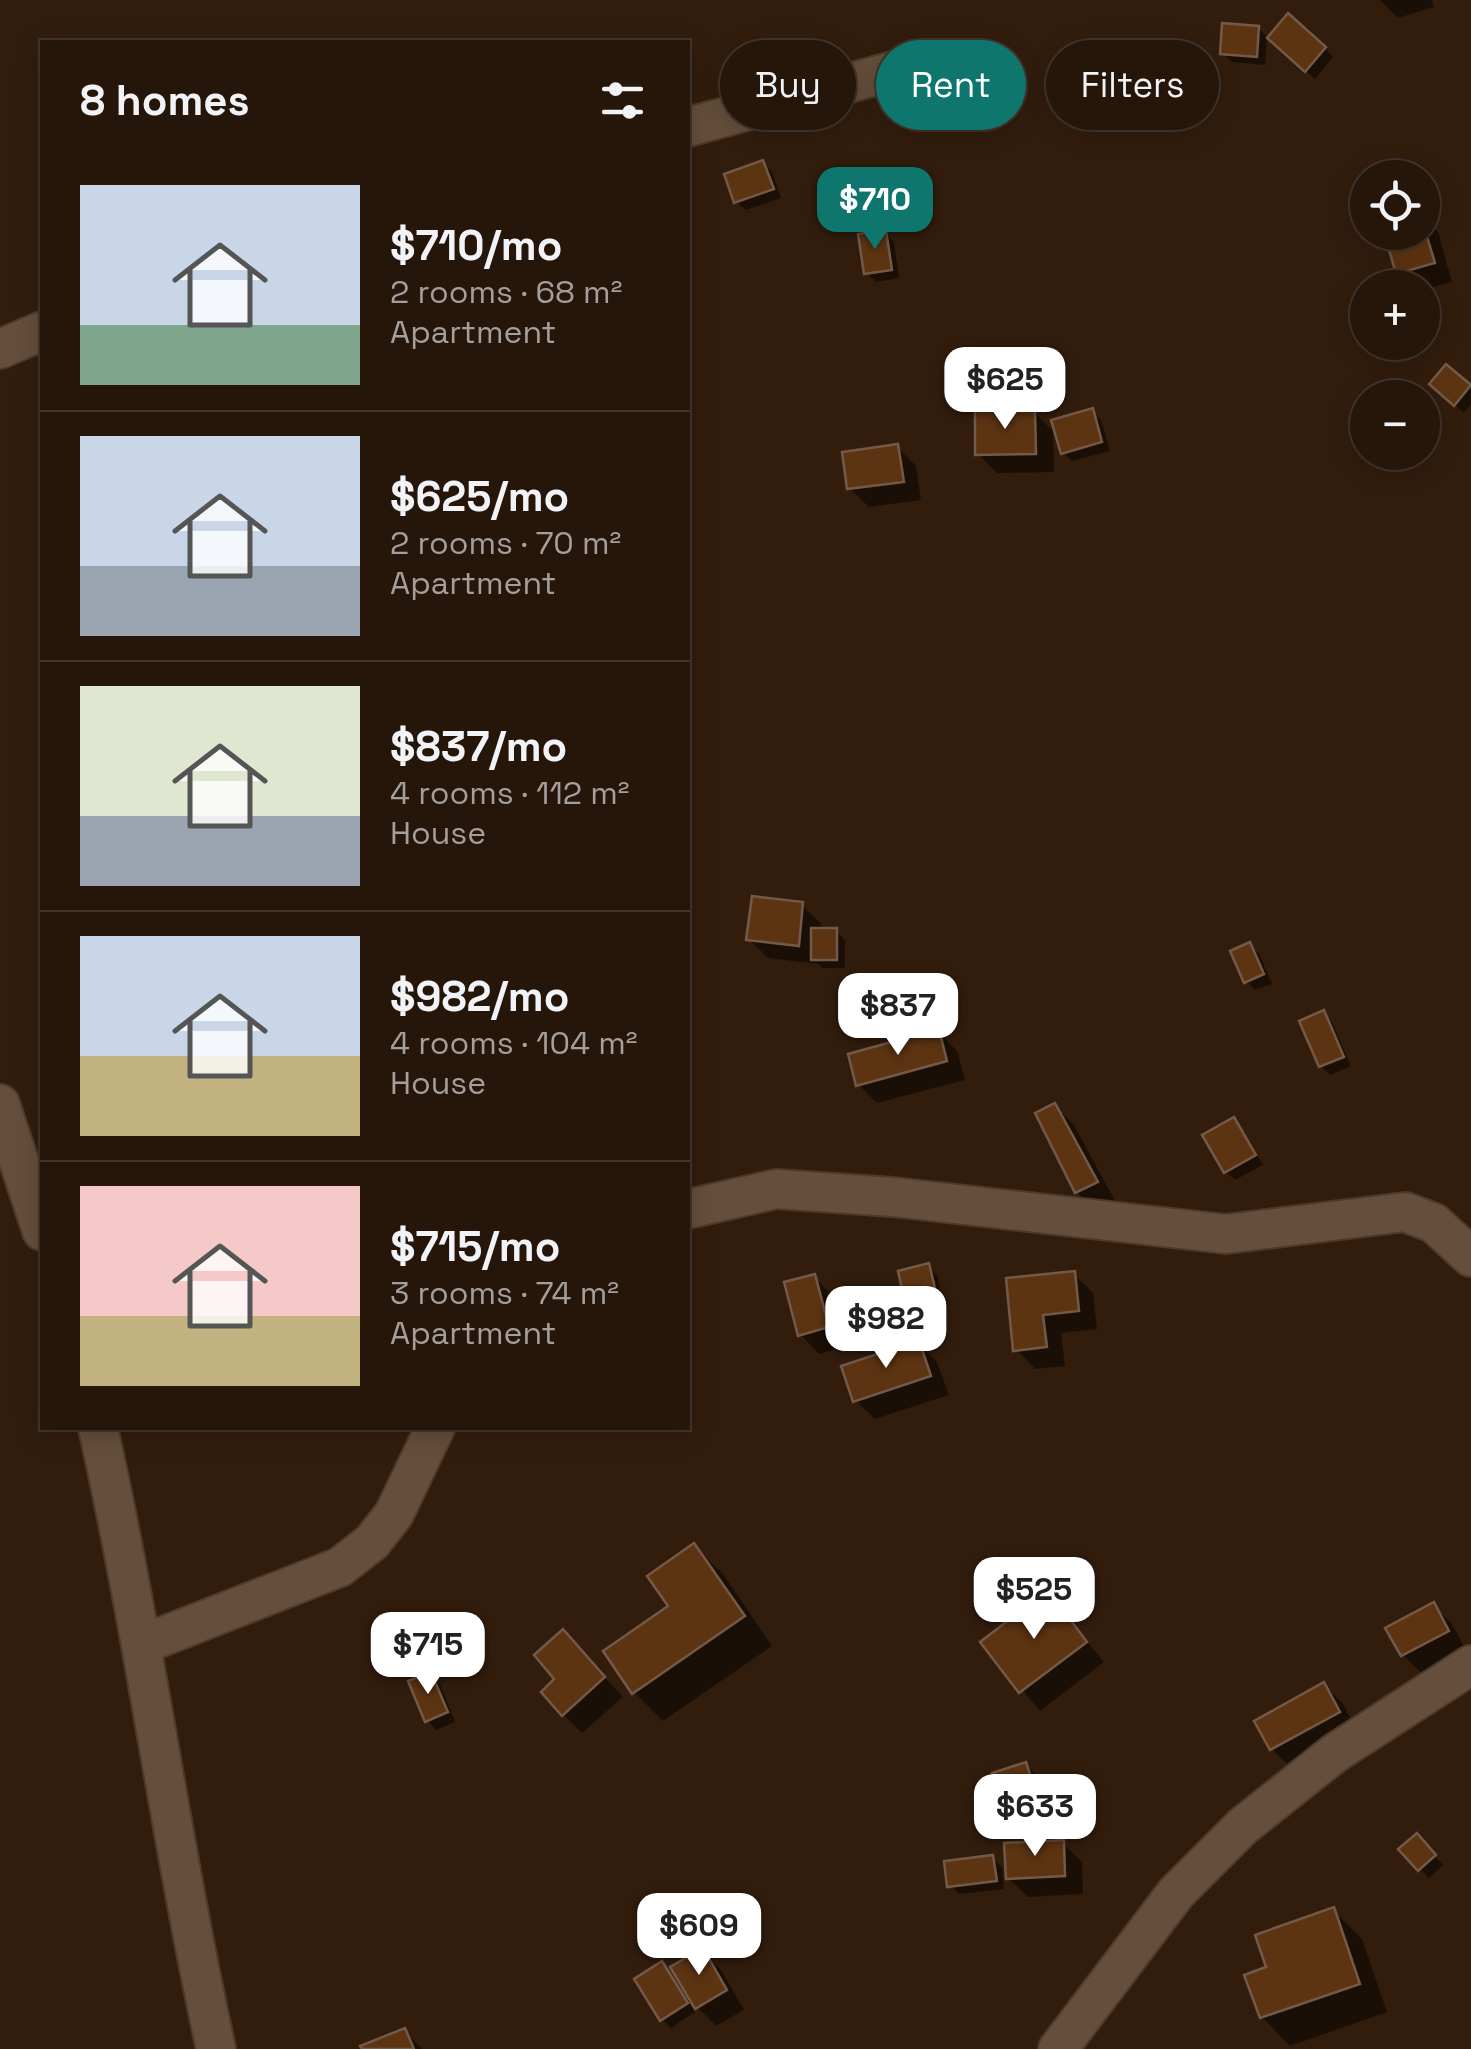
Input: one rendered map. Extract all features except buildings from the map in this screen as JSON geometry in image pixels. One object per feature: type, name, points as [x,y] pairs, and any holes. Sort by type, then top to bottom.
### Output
[{"type":"street","points":[[690,126],[876,75]]},
{"type":"street","points":[[0,349],[40,332]]},
{"type":"street","points":[[0,1104],[40,1226]]},
{"type":"street","points":[[690,1210],[776,1189],[893,1197],[1226,1234],[1405,1212],[1434,1222],[1471,1257]]},
{"type":"street","points":[[98,1430],[216,2049]]},
{"type":"street","points":[[141,1645],[340,1567],[372,1542],[394,1514],[434,1430]]},
{"type":"street","points":[[1058,2049],[1176,1893],[1243,1826],[1335,1753],[1471,1665]]}]
